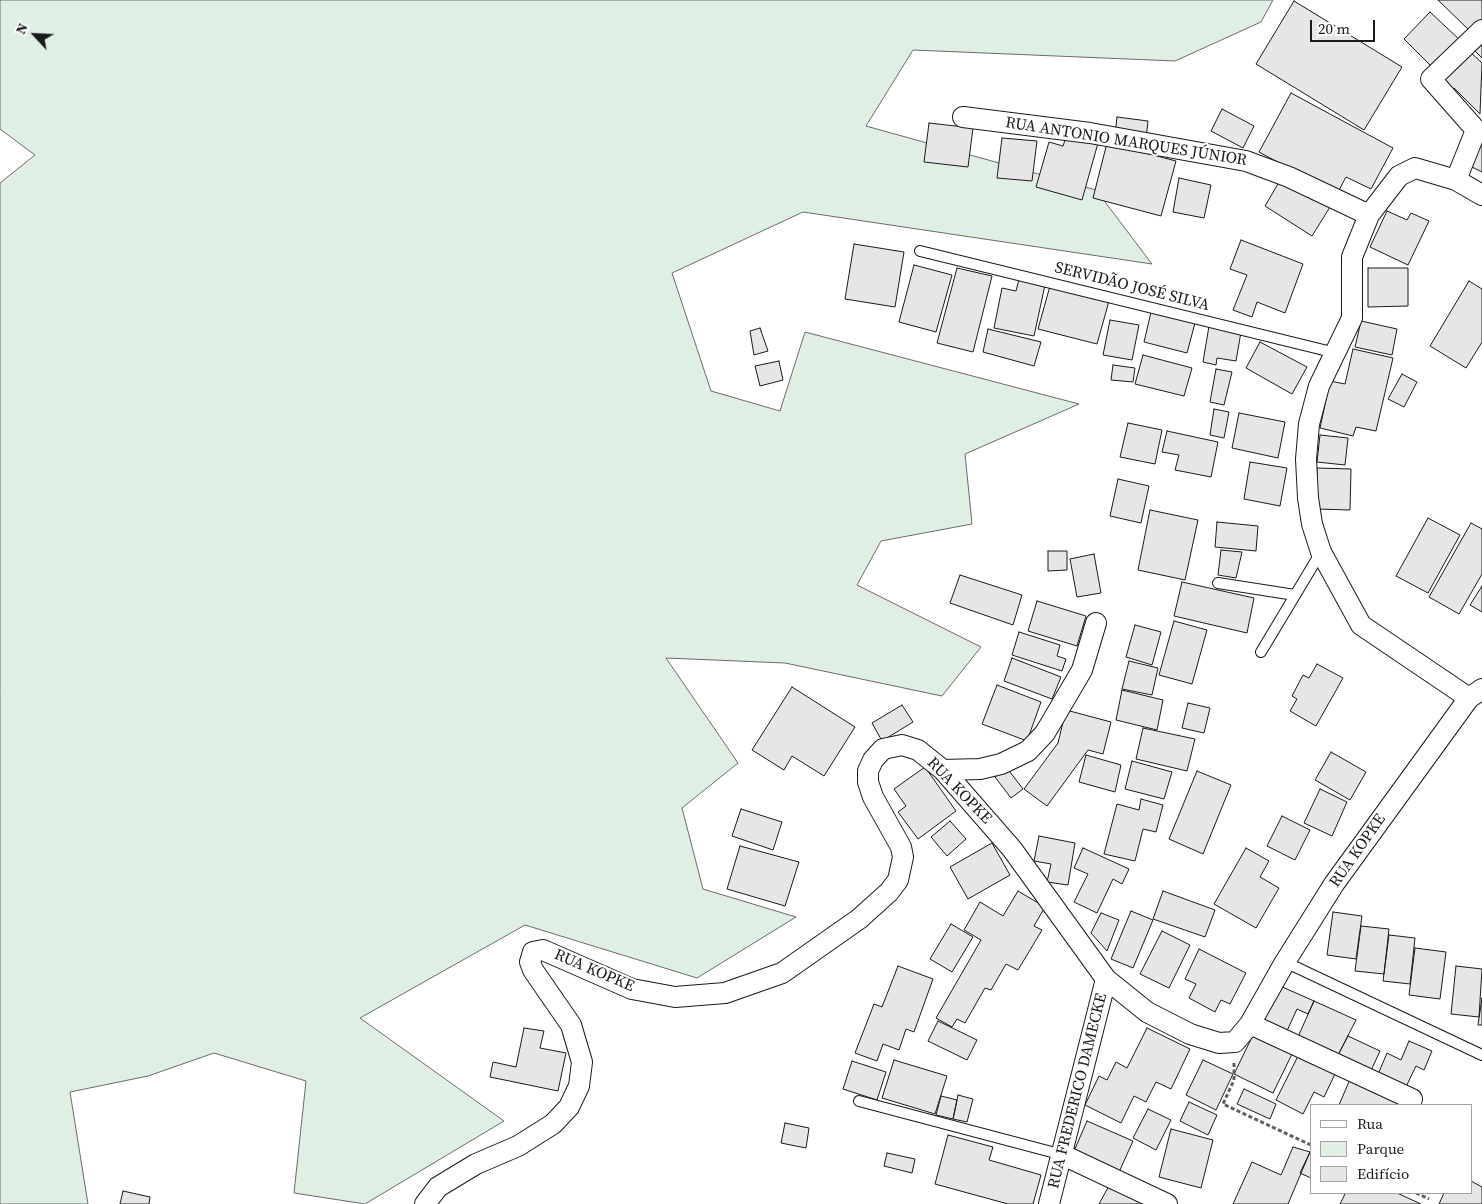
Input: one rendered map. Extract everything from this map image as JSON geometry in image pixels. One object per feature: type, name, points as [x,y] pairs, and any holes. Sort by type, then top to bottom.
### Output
[{"type":"street","points":[[1456,180],[1476,130],[1430,79],[1482,30]]},
{"type":"street","name":"RUA ANTONIO MARQUES JÚNIOR","points":[[963,117],[1090,134],[1246,161],[1290,177],[1369,215]]},
{"type":"street","points":[[1475,694],[1360,625],[1321,552],[1312,524],[1308,498],[1306,459],[1310,424],[1319,386],[1352,318],[1352,257],[1369,215],[1400,176],[1408,170],[1415,168],[1456,180],[1482,195]]},
{"type":"street","points":[[943,770],[980,769],[1001,764],[1028,751],[1045,733],[1082,670],[1096,623]]},
{"type":"street","name":"RUA KOPKE","points":[[425,1204],[438,1187],[476,1164],[518,1146],[553,1124],[569,1107],[579,1086],[582,1062],[571,1025],[533,970],[530,962],[533,952],[543,950],[632,990],[675,997],[725,993],[782,974],[859,919],[889,892],[898,880],[904,857],[901,847],[873,797],[868,782],[868,771],[873,760],[883,749],[902,745],[918,750],[943,770],[1012,849],[1106,979],[1147,1012],[1190,1034],[1220,1043],[1235,1042],[1250,1024],[1285,962],[1334,884],[1475,694]]},
{"type":"street","name":"RUA FREDERICO DAMECKE","points":[[1049,1204],[1063,1155],[1106,979]]},
{"type":"street","points":[[1250,1024],[1412,1099]]},
{"type":"street","points":[[1063,1155],[1167,1204]]},
{"type":"lane","name":"SERVIDÃO JOSÉ SILVA","points":[[920,251],[1336,353]]},
{"type":"lane","points":[[1261,652],[1321,552]]},
{"type":"lane","points":[[1218,583],[1295,595]]},
{"type":"lane","points":[[1285,962],[1482,1055]]},
{"type":"lane","points":[[859,1101],[1063,1155]]},
{"type":"path","points":[[1235,1042],[1234,1080],[1223,1104],[1310,1145]]},
{"type":"path","points":[[1418,1194],[1429,1199]]},
{"type":"green space","points":[[0,0],[1273,0],[1261,22],[1175,61],[913,50],[866,126],[1096,190],[1152,264],[803,212],[672,273],[711,391],[780,411],[805,332],[1079,404],[965,454],[972,524],[881,541],[857,585],[981,647],[942,696],[785,663],[666,658],[738,763],[682,808],[703,889],[796,917],[697,978],[525,925],[360,1018],[504,1121],[365,1204],[294,1193],[306,1081],[214,1053],[148,1076],[70,1092],[88,1204],[0,1204],[0,183],[35,155],[0,129]]},
{"type":"building","points":[[1438,0],[1482,0],[1482,22],[1471,32]]},
{"type":"building","points":[[1294,1],[1402,67],[1364,130],[1256,64]]},
{"type":"building","points":[[1430,12],[1461,41],[1434,69],[1404,39]]},
{"type":"building","points":[[1482,36],[1482,58],[1471,47]]},
{"type":"building","points":[[1467,49],[1482,63],[1480,114],[1454,88],[1451,92],[1437,79]]},
{"type":"building","points":[[1291,93],[1393,148],[1371,189],[1346,177],[1337,194],[1259,152]]},
{"type":"building","points":[[1222,109],[1254,126],[1243,148],[1211,131]]},
{"type":"building","points":[[1117,117],[1148,121],[1146,139],[1115,135]]},
{"type":"building","points":[[929,123],[973,128],[968,167],[924,162]]},
{"type":"building","points":[[1482,133],[1482,172],[1466,164]]},
{"type":"building","points":[[1067,134],[1098,143],[1082,200],[1036,187],[1049,142],[1063,146]]},
{"type":"building","points":[[1002,138],[1037,141],[1032,181],[997,178]]},
{"type":"building","points":[[1107,143],[1176,161],[1161,216],[1093,198]]},
{"type":"building","points":[[1282,177],[1330,207],[1312,236],[1265,206]]},
{"type":"building","points":[[1179,178],[1211,185],[1204,218],[1173,212]]},
{"type":"building","points":[[1387,211],[1407,220],[1411,213],[1429,221],[1408,265],[1370,247]]},
{"type":"building","points":[[1241,240],[1303,264],[1285,313],[1257,302],[1252,317],[1233,310],[1247,275],[1230,269]]},
{"type":"building","points":[[854,244],[904,252],[895,307],[845,299]]},
{"type":"building","points":[[914,265],[952,275],[936,332],[899,322]]},
{"type":"building","points":[[957,268],[992,276],[973,352],[937,343]]},
{"type":"building","points":[[1368,268],[1408,268],[1408,306],[1368,307]]},
{"type":"building","points":[[1019,279],[1045,285],[1034,336],[994,328],[1002,288],[1016,291]]},
{"type":"building","points":[[1469,281],[1482,289],[1482,342],[1466,368],[1430,346]]},
{"type":"building","points":[[1050,286],[1109,301],[1097,344],[1038,329]]},
{"type":"building","points":[[1152,308],[1195,323],[1187,353],[1144,342]]},
{"type":"building","points":[[1110,320],[1139,325],[1132,360],[1103,355]]},
{"type":"building","points":[[1361,321],[1397,329],[1392,355],[1355,347]]},
{"type":"building","points":[[1209,326],[1241,332],[1236,361],[1217,358],[1216,365],[1203,362]]},
{"type":"building","points":[[760,328],[768,351],[754,355],[750,331]]},
{"type":"building","points":[[988,329],[1041,342],[1034,366],[983,352]]},
{"type":"building","points":[[1260,342],[1307,367],[1292,394],[1246,368]]},
{"type":"building","points":[[1353,349],[1393,358],[1376,431],[1356,427],[1353,436],[1320,428],[1330,381],[1345,384]]},
{"type":"building","points":[[1143,355],[1192,368],[1184,396],[1135,384]]},
{"type":"building","points":[[779,361],[783,380],[760,386],[755,366]]},
{"type":"building","points":[[1113,365],[1135,368],[1133,382],[1111,380]]},
{"type":"building","points":[[1216,369],[1232,372],[1224,405],[1210,402]]},
{"type":"building","points":[[1402,374],[1417,382],[1404,407],[1388,399]]},
{"type":"building","points":[[1214,409],[1229,412],[1224,438],[1210,435]]},
{"type":"building","points":[[1239,413],[1285,422],[1278,458],[1232,448]]},
{"type":"building","points":[[1128,423],[1162,430],[1155,464],[1120,457]]},
{"type":"building","points":[[1167,431],[1218,442],[1211,477],[1175,470],[1179,455],[1162,452]]},
{"type":"building","points":[[1320,435],[1348,438],[1345,465],[1317,462]]},
{"type":"building","points":[[1250,462],[1287,468],[1280,506],[1244,499]]},
{"type":"building","points":[[1317,468],[1351,469],[1350,510],[1316,509]]},
{"type":"building","points":[[1118,479],[1149,486],[1141,523],[1110,516]]},
{"type":"building","points":[[1150,510],[1198,520],[1185,580],[1138,570]]},
{"type":"building","points":[[1428,518],[1460,535],[1428,593],[1396,576]]},
{"type":"building","points":[[1217,522],[1258,526],[1256,551],[1215,547]]},
{"type":"building","points":[[1471,523],[1482,529],[1482,574],[1459,614],[1429,597]]},
{"type":"building","points":[[1221,550],[1242,552],[1236,578],[1218,575]]},
{"type":"building","points":[[1048,551],[1067,551],[1067,570],[1048,571]]},
{"type":"building","points":[[1094,554],[1101,593],[1077,597],[1070,559]]},
{"type":"building","points":[[960,575],[1022,595],[1013,625],[950,603]]},
{"type":"building","points":[[1182,582],[1254,598],[1247,633],[1174,616]]},
{"type":"building","points":[[1482,586],[1482,612],[1470,605]]},
{"type":"building","points":[[1037,601],[1086,616],[1077,646],[1028,631]]},
{"type":"building","points":[[1174,621],[1207,630],[1192,684],[1159,675]]},
{"type":"building","points":[[1135,625],[1161,632],[1152,665],[1126,657]]},
{"type":"building","points":[[1019,632],[1060,645],[1057,656],[1066,659],[1062,671],[1012,655]]},
{"type":"building","points":[[1012,658],[1061,677],[1052,699],[1004,681]]},
{"type":"building","points":[[1129,661],[1158,668],[1152,695],[1122,689]]},
{"type":"building","points":[[1317,664],[1343,678],[1316,726],[1290,711],[1297,699],[1292,696],[1303,675],[1309,678]]},
{"type":"building","points":[[997,685],[1041,702],[1027,741],[982,724]]},
{"type":"building","points":[[792,687],[855,727],[824,776],[792,756],[784,770],[752,750]]},
{"type":"building","points":[[1122,690],[1163,700],[1157,730],[1116,720]]},
{"type":"building","points":[[1188,703],[1210,708],[1204,733],[1182,728]]},
{"type":"building","points":[[902,705],[913,722],[882,741],[872,723]]},
{"type":"building","points":[[1066,710],[1111,722],[1103,754],[1088,750],[1047,806],[1024,789],[1058,743]]},
{"type":"building","points":[[1143,728],[1195,739],[1187,771],[1136,759]]},
{"type":"building","points":[[1331,752],[1366,772],[1350,800],[1315,780]]},
{"type":"building","points":[[1086,755],[1121,765],[1115,792],[1079,782]]},
{"type":"building","points":[[1132,761],[1172,772],[1164,799],[1125,789]]},
{"type":"building","points":[[925,767],[956,811],[918,839],[898,812],[906,806],[894,789]]},
{"type":"building","points":[[1007,768],[1023,789],[1011,798],[995,777]]},
{"type":"building","points":[[1197,771],[1231,785],[1203,854],[1169,839]]},
{"type":"building","points":[[1320,789],[1347,802],[1332,836],[1304,823]]},
{"type":"building","points":[[1141,799],[1163,805],[1156,832],[1143,829],[1135,861],[1104,854],[1117,804],[1139,810]]},
{"type":"building","points":[[741,809],[782,822],[773,850],[732,836]]},
{"type":"building","points":[[1282,816],[1310,830],[1295,860],[1267,846]]},
{"type":"building","points":[[950,821],[966,839],[947,856],[931,837]]},
{"type":"building","points":[[1039,836],[1075,843],[1068,885],[1047,882],[1051,864],[1034,861]]},
{"type":"building","points":[[992,843],[1010,875],[968,899],[950,867]]},
{"type":"building","points":[[740,846],[799,862],[785,906],[727,889]]},
{"type":"building","points":[[1083,848],[1129,869],[1122,884],[1113,879],[1097,913],[1074,902],[1088,874],[1074,868]]},
{"type":"building","points":[[1246,848],[1269,861],[1260,877],[1279,888],[1256,928],[1214,904]]},
{"type":"building","points":[[1018,891],[1045,907],[1034,926],[1042,930],[1018,970],[1006,964],[991,990],[985,988],[965,1023],[957,1019],[952,1027],[936,1018],[981,940],[964,930],[980,902],[1003,916]]},
{"type":"building","points":[[1163,891],[1215,910],[1205,937],[1153,919]]},
{"type":"building","points":[[1131,911],[1153,920],[1133,968],[1111,959]]},
{"type":"building","points":[[1333,912],[1362,916],[1356,959],[1327,955]]},
{"type":"building","points":[[1101,913],[1119,920],[1107,951],[1091,933]]},
{"type":"building","points":[[951,924],[973,937],[952,972],[930,959]]},
{"type":"building","points":[[1361,926],[1389,929],[1384,974],[1355,971]]},
{"type":"building","points":[[1162,931],[1190,945],[1169,988],[1140,974]]},
{"type":"building","points":[[1389,935],[1415,938],[1410,984],[1383,981]]},
{"type":"building","points":[[1415,948],[1446,952],[1440,999],[1409,995]]},
{"type":"building","points":[[1199,949],[1246,973],[1230,1004],[1221,1000],[1215,1012],[1189,998],[1196,984],[1185,979]]},
{"type":"building","points":[[898,966],[933,979],[914,1032],[906,1029],[899,1050],[883,1044],[877,1061],[855,1053],[874,1004],[882,1007]]},
{"type":"building","points":[[1456,966],[1482,969],[1479,1017],[1451,1014]]},
{"type":"building","points":[[1280,986],[1314,1001],[1308,1014],[1297,1009],[1286,1033],[1263,1022]]},
{"type":"building","points":[[1482,998],[1482,1025],[1478,1025]]},
{"type":"building","points":[[1314,1001],[1356,1020],[1336,1059],[1297,1039]]},
{"type":"building","points":[[938,1021],[977,1040],[967,1060],[928,1041]]},
{"type":"building","points":[[524,1028],[544,1031],[540,1048],[566,1053],[558,1091],[490,1077],[493,1062],[516,1067]]},
{"type":"building","points":[[1147,1028],[1190,1049],[1171,1089],[1156,1082],[1146,1102],[1134,1096],[1121,1123],[1085,1105],[1099,1076],[1107,1080],[1116,1062],[1127,1068]]},
{"type":"building","points":[[1254,1033],[1293,1052],[1273,1093],[1234,1074]]},
{"type":"building","points":[[1348,1036],[1380,1051],[1369,1075],[1336,1059]]},
{"type":"building","points":[[1409,1041],[1432,1051],[1424,1070],[1416,1066],[1404,1091],[1376,1079],[1387,1053],[1401,1060]]},
{"type":"building","points":[[1298,1056],[1335,1074],[1324,1097],[1314,1092],[1303,1114],[1276,1100]]},
{"type":"building","points":[[894,1060],[947,1076],[935,1114],[882,1098]]},
{"type":"building","points":[[1203,1060],[1233,1074],[1216,1110],[1186,1095]]},
{"type":"building","points":[[852,1061],[886,1072],[877,1100],[843,1089]]},
{"type":"building","points":[[1351,1077],[1413,1104],[1339,1104]]},
{"type":"building","points":[[1244,1089],[1276,1104],[1270,1119],[1237,1104]]},
{"type":"building","points":[[958,1095],[973,1099],[967,1122],[953,1119]]},
{"type":"building","points":[[941,1096],[957,1100],[953,1119],[936,1115]]},
{"type":"building","points":[[1189,1102],[1217,1115],[1208,1135],[1180,1121]]},
{"type":"building","points":[[1148,1109],[1171,1120],[1156,1150],[1133,1138]]},
{"type":"building","points":[[1087,1121],[1133,1141],[1119,1172],[1074,1151]]},
{"type":"building","points":[[785,1123],[809,1128],[806,1148],[781,1143]]},
{"type":"building","points":[[1171,1129],[1213,1140],[1201,1188],[1159,1177]]},
{"type":"building","points":[[948,1135],[993,1147],[989,1160],[1041,1175],[1033,1204],[1008,1204],[935,1184]]},
{"type":"building","points":[[1293,1147],[1310,1152],[1288,1204],[1233,1204],[1252,1162],[1281,1175]]},
{"type":"building","points":[[1310,1152],[1310,1178],[1300,1173]]},
{"type":"building","points":[[887,1153],[915,1159],[912,1173],[884,1166]]},
{"type":"building","points":[[1472,1182],[1482,1187],[1482,1204],[1439,1204],[1444,1194],[1472,1194]]},
{"type":"building","points":[[1110,1184],[1148,1204],[1099,1204]]},
{"type":"building","points":[[123,1191],[150,1197],[149,1204],[120,1204]]},
{"type":"building","points":[[1345,1194],[1399,1194],[1421,1204],[1340,1204]]}]
